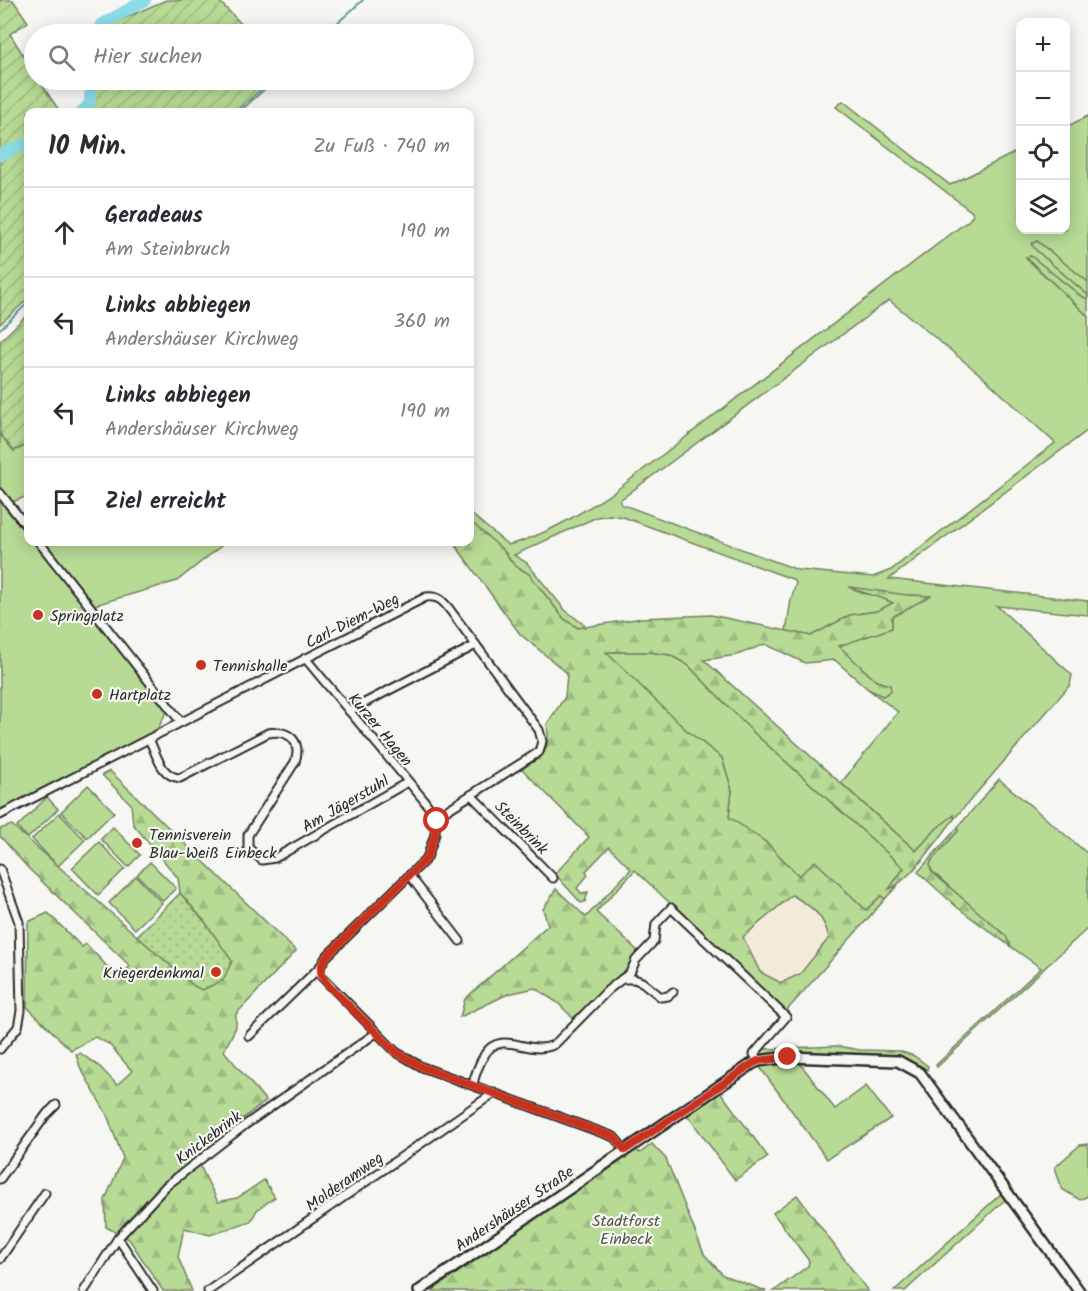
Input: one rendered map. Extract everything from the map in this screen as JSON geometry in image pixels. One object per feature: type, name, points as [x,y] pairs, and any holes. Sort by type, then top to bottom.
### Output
[{"type":"street","points":[[0,493],[24,523]]},
{"type":"street","points":[[42,546],[181,722]]},
{"type":"street","name":"Carl-Diem-Weg","points":[[1,815],[305,658],[426,597],[433,596],[440,598],[476,645],[539,730],[542,741],[539,752],[436,816]]},
{"type":"street","points":[[349,711],[476,645]]},
{"type":"street","name":"Kurzer Hagen","points":[[305,658],[436,816]]},
{"type":"street","name":"Am Jägerstuhl","points":[[149,739],[165,772],[171,777],[180,778],[268,733],[282,733],[295,741],[299,752],[296,762],[248,835],[248,848],[262,860],[275,858],[408,782]]},
{"type":"street","name":"Steinbrink","points":[[471,795],[554,878]]},
{"type":"street","points":[[249,1036],[427,858],[435,834],[436,816]]},
{"type":"street","points":[[0,869],[2,883],[18,922],[21,1011],[18,1027],[0,1049]]},
{"type":"street","points":[[410,876],[460,941]]},
{"type":"street","points":[[473,1085],[479,1064],[489,1048],[501,1043],[546,1049],[555,1044],[608,990],[630,973],[636,960],[654,941],[656,924],[671,908],[786,1017],[754,1054],[758,1061],[788,1057],[898,1060],[910,1066],[927,1080],[1079,1291]]},
{"type":"street","points":[[320,967],[320,975],[396,1052],[422,1067],[614,1137],[625,1150]]},
{"type":"street","points":[[622,979],[642,982],[661,997],[673,992]]},
{"type":"street","name":"Knickebrink","points":[[84,1291],[118,1238],[166,1186],[245,1125],[376,1034]]},
{"type":"street","name":"Andershäuser Straße","points":[[419,1291],[758,1061]]},
{"type":"street","name":"Molderamweg","points":[[208,1291],[494,1093]]},
{"type":"street","points":[[0,1179],[46,1115],[56,1106]]},
{"type":"street","points":[[0,1258],[45,1192]]},
{"type":"street","points":[[118,1238],[153,1291]]},
{"type":"shaded area","points":[[792,895],[811,906],[826,924],[829,938],[800,974],[781,983],[760,972],[743,937]]},
{"type":"green space","points":[[0,0],[13,0],[28,22],[10,34],[24,56],[24,90],[46,90],[57,108],[24,108],[24,141],[0,152]]},
{"type":"green space","points":[[166,0],[218,0],[241,24],[111,24]]},
{"type":"green space","points":[[94,90],[260,90],[240,108],[89,108],[93,103]]},
{"type":"green space","points":[[843,101],[950,185],[1016,152],[1016,234],[1070,234],[1070,125],[1088,116],[1088,282],[1037,241],[1037,251],[1088,295],[1088,299],[1081,296],[1031,256],[1026,258],[1088,316],[1088,430],[889,579],[1088,601],[1088,615],[997,606],[1072,675],[1070,685],[954,819],[954,816],[937,828],[916,851],[841,783],[898,712],[868,689],[883,696],[890,686],[876,681],[838,646],[892,628],[892,617],[929,596],[861,593],[878,596],[893,603],[877,611],[850,615],[811,636],[786,631],[796,583],[792,579],[623,517],[610,515],[597,517],[514,555],[527,563],[565,610],[587,627],[578,628],[564,619],[529,574],[514,565],[503,550],[474,530],[474,516],[508,545],[536,536],[563,523],[614,492],[973,215],[836,107]],"holes":[[[889,300],[982,376],[1055,443],[891,570],[873,577],[798,570],[621,504],[620,500]]]},
{"type":"green space","points":[[24,148],[24,303],[0,324],[0,159]]},
{"type":"green space","points":[[1037,241],[1088,282],[1088,295],[1037,251],[1031,244]]},
{"type":"green space","points":[[1031,256],[1081,296],[1088,299],[1088,316],[1026,257]]},
{"type":"green space","points":[[24,318],[24,446],[14,451],[0,434],[0,341]]},
{"type":"green space","points":[[0,434],[14,451],[24,446],[24,498],[12,502],[0,487]]},
{"type":"green space","points":[[0,501],[24,531],[24,546],[36,546],[168,709],[155,734],[0,811]]},
{"type":"green space","points":[[474,525],[503,550],[514,565],[529,574],[564,619],[578,628],[642,618],[711,615],[811,636],[850,615],[877,611],[893,603],[849,587],[930,596],[892,617],[892,628],[839,646],[876,681],[890,685],[891,691],[883,696],[868,689],[835,660],[805,663],[765,644],[737,655],[704,660],[916,851],[937,828],[954,815],[954,819],[915,868],[889,889],[904,868],[753,732],[688,665],[670,655],[650,652],[606,652],[685,729],[722,758],[732,790],[729,817],[767,843],[799,876],[815,861],[866,910],[881,896],[885,899],[788,1009],[787,1014],[635,870],[596,912],[640,953],[621,977],[609,984],[574,1019],[558,1003],[535,988],[508,994],[460,1017],[465,999],[548,925],[543,909],[556,889],[586,917],[631,869],[609,847],[586,871],[588,875],[577,888],[581,893],[588,892],[585,902],[581,903],[555,874],[589,837],[522,769],[541,756],[547,747],[547,724],[565,697],[567,673],[520,634],[456,546],[474,546]],"holes":[[[792,895],[811,908],[824,923],[829,938],[800,974],[781,983],[760,972],[743,937]]]},
{"type":"green space","points":[[47,546],[221,546],[177,581],[95,605]]},
{"type":"green space","points":[[605,652],[650,652],[670,655],[688,665],[753,732],[904,868],[890,888],[897,886],[885,899],[881,896],[866,910],[815,862],[799,876],[767,843],[729,817],[732,790],[722,758],[685,729]]},
{"type":"green space","points":[[110,771],[296,951],[236,1014],[236,1027],[224,1051],[266,1101],[197,1153],[202,1170],[218,1202],[237,1198],[264,1180],[275,1197],[257,1210],[251,1221],[210,1235],[184,1228],[178,1257],[192,1291],[163,1291],[129,1239],[106,1227],[105,1200],[123,1158],[107,1115],[80,1067],[76,1054],[80,1053],[100,1067],[117,1085],[132,1071],[109,1044],[95,1037],[71,1050],[27,1007],[28,922],[48,913],[82,947],[86,944],[119,979],[130,966],[28,868],[0,836],[0,829],[12,825],[137,936],[202,990],[223,980],[231,961],[205,922],[180,893],[178,878],[133,824],[131,804],[102,775]]},
{"type":"green space","points":[[999,779],[1088,854],[1088,928],[937,1067],[936,1065],[1041,968],[1010,946],[1010,943],[932,871],[930,866],[931,861]]},
{"type":"green space","points":[[88,785],[114,812],[87,838],[61,812]]},
{"type":"green space","points":[[47,797],[58,809],[28,838],[17,827]]},
{"type":"green space","points":[[59,813],[85,840],[58,866],[32,839]]},
{"type":"green space","points":[[113,827],[140,855],[128,867],[101,839]]},
{"type":"green space","points":[[958,827],[958,831],[931,861],[931,871],[1006,936],[1010,946],[958,908],[918,872]]},
{"type":"green space","points":[[99,842],[125,869],[98,895],[72,868]]},
{"type":"green space","points":[[150,862],[176,888],[163,901],[137,875]]},
{"type":"green space","points":[[136,876],[162,903],[135,929],[109,903]]},
{"type":"green space","points":[[180,893],[205,922],[232,961],[223,980],[202,990],[194,986],[137,936]]},
{"type":"green space","points":[[837,1046],[860,1050],[899,1051],[914,1056],[928,1066],[927,1070],[905,1058],[872,1055],[790,1053],[760,1056],[759,1052],[765,1049]]},
{"type":"green space","points":[[799,1062],[835,1109],[866,1086],[891,1118],[827,1159],[759,1066]]},
{"type":"green space","points":[[719,1090],[768,1157],[735,1180],[685,1112]]},
{"type":"green space","name":"Stadtforst Einbeck","points":[[652,1144],[666,1159],[704,1254],[723,1275],[766,1291],[432,1291],[633,1148],[640,1153]]},
{"type":"green space","points":[[1088,1144],[1088,1196],[1080,1200],[1062,1189],[1055,1167],[1080,1145]]},
{"type":"green space","points":[[1002,1193],[1006,1199],[905,1291],[894,1291]]},
{"type":"green space","points":[[797,1195],[868,1291],[774,1291],[808,1266],[809,1261],[773,1213]]},
{"type":"waterway","points":[[103,24],[145,0]]},
{"type":"waterway","points":[[336,24],[363,0]]},
{"type":"waterway","points":[[86,108],[90,103],[91,90]]},
{"type":"waterway","points":[[244,108],[264,90]]},
{"type":"waterway","points":[[0,155],[24,145]]},
{"type":"waterway","points":[[0,329],[24,307]]},
{"type":"place","name":"Springplatz","points":[[38,615]]},
{"type":"place","name":"Tennishalle","points":[[201,665]]},
{"type":"place","name":"Hartplatz","points":[[97,694]]},
{"type":"place","name":"Tennisverein Blau-Weiß Einbeck","points":[[137,843]]},
{"type":"place","name":"Kriegerdenkmal","points":[[216,972]]},
{"type":"route","points":[[437,821],[427,858],[326,957],[320,967],[320,975],[328,985],[396,1052],[422,1067],[614,1137],[625,1150],[752,1064],[788,1057]]}]
